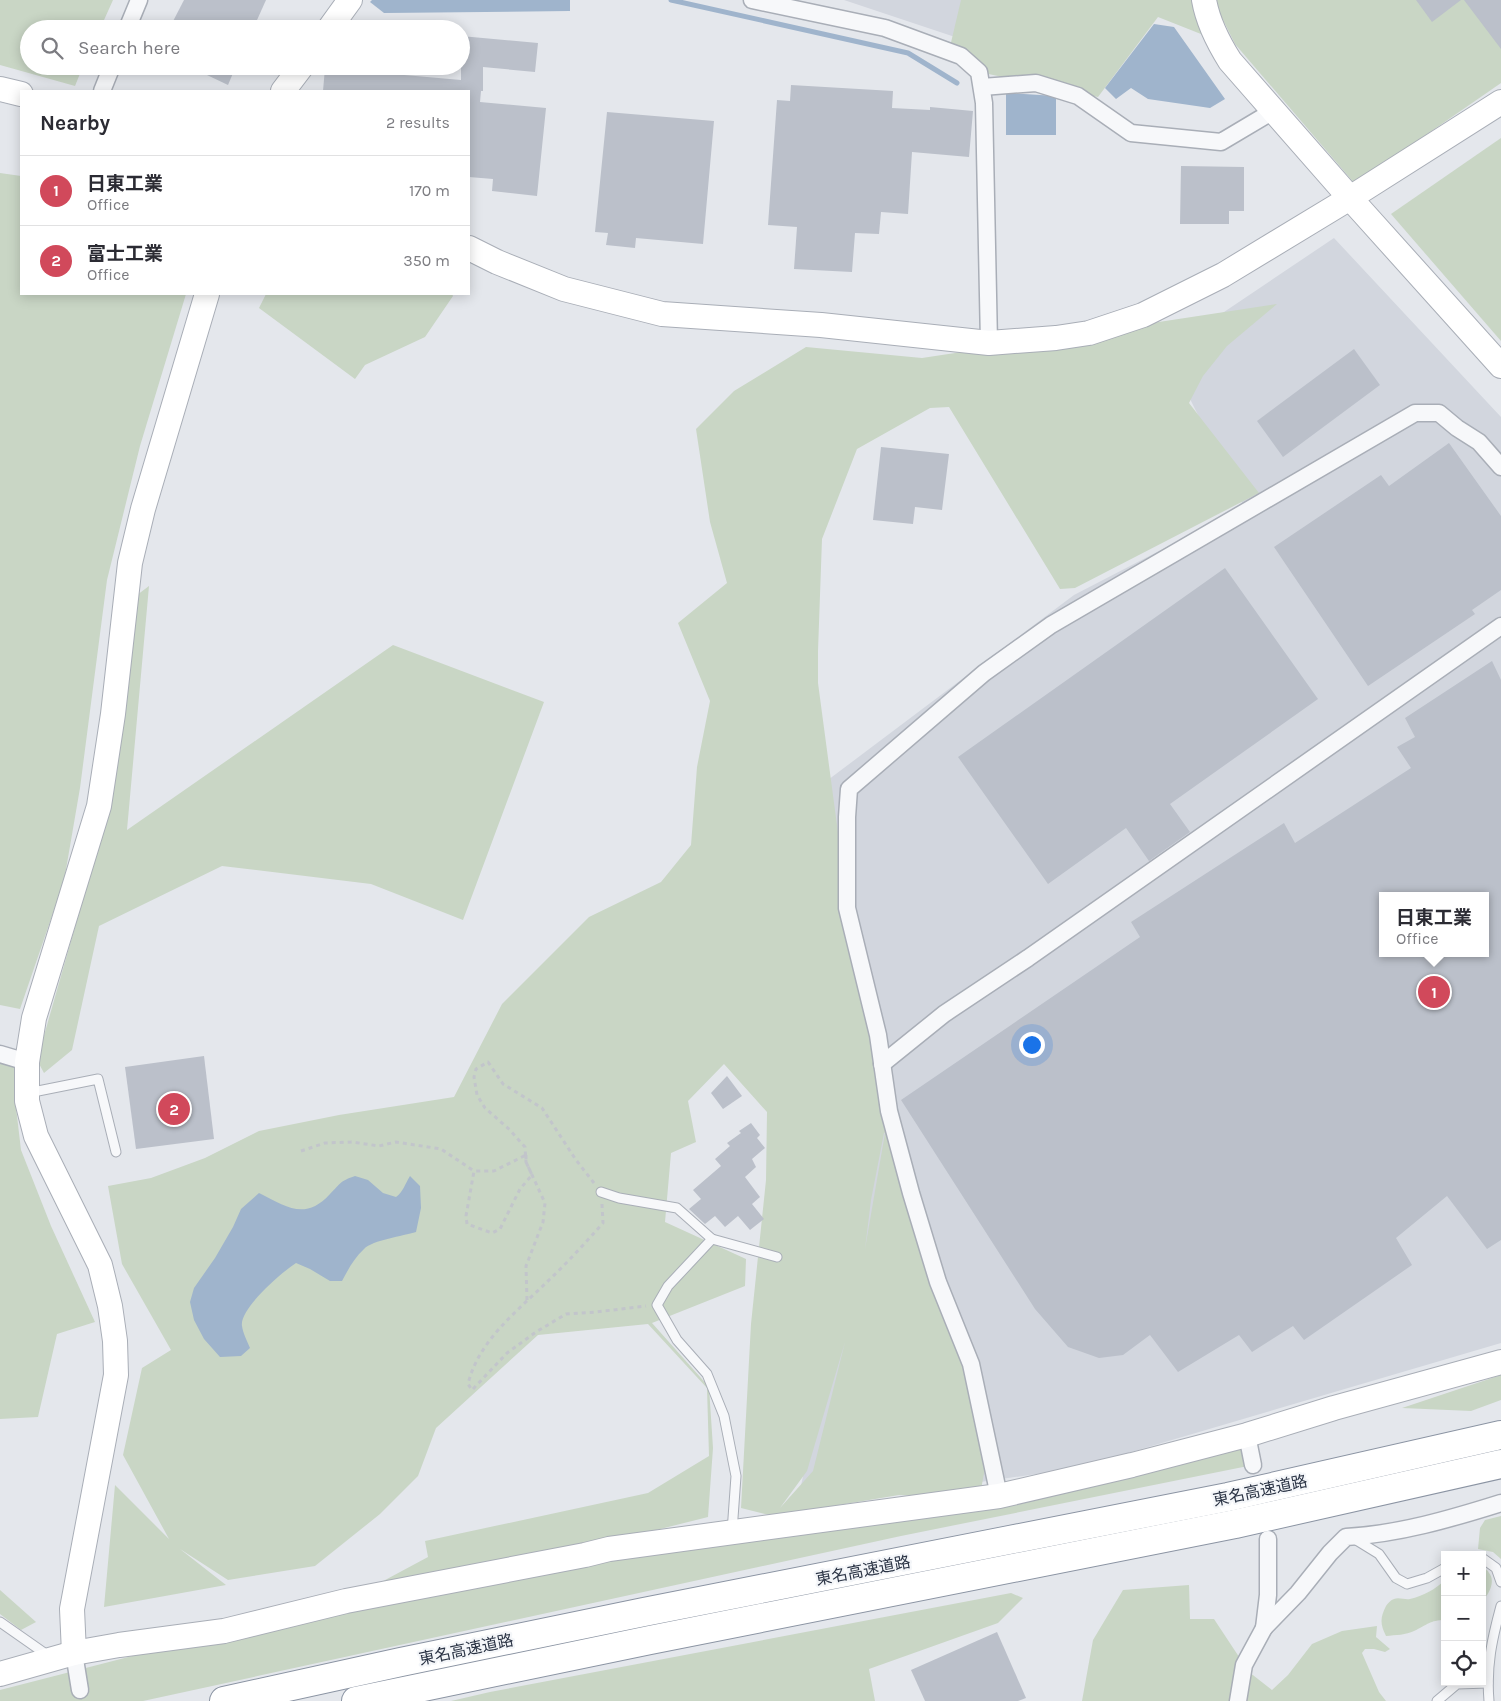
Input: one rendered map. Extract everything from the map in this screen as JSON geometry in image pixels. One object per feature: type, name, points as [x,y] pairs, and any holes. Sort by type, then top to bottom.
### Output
[{"type":"highway","name":"東名高速道路","points":[[224,1701],[644,1612],[1228,1497],[1501,1435]]},
{"type":"highway","name":"東名高速道路","points":[[356,1701],[641,1642],[1235,1524],[1501,1464]]},
{"type":"street","points":[[131,20],[139,0]]},
{"type":"street","points":[[336,20],[350,0]]},
{"type":"street","points":[[752,0],[885,28],[961,56],[979,72],[984,103],[989,343]]},
{"type":"street","points":[[1204,0],[1206,13],[1216,38],[1230,61],[1501,366]]},
{"type":"street","points":[[102,90],[108,75]]},
{"type":"street","points":[[284,90],[295,75]]},
{"type":"street","points":[[982,87],[1036,83],[1078,96],[1131,133],[1221,142],[1273,111]]},
{"type":"street","points":[[0,90],[20,94]]},
{"type":"street","points":[[470,248],[497,262],[564,289],[662,314],[821,325],[989,343],[1056,338],[1089,333],[1143,315],[1223,275],[1350,198],[1501,102]]},
{"type":"street","points":[[80,1690],[63,1656],[116,1375],[115,1341],[110,1306],[100,1265],[36,1136],[27,1101],[27,1062],[34,1018],[99,806],[130,563],[143,509],[207,295]]},
{"type":"street","points":[[999,1496],[971,1364],[938,1282],[888,1111],[878,1035],[846,908],[849,790],[984,674],[1051,625],[1415,413],[1439,413],[1457,428],[1479,442],[1501,466]]},
{"type":"street","points":[[882,1064],[944,1014],[1036,952],[1501,626]]},
{"type":"street","points":[[0,1054],[27,1062]]},
{"type":"street","points":[[0,1674],[63,1656],[119,1645],[224,1631],[346,1601],[609,1549],[999,1496],[1124,1467],[1247,1435],[1334,1408],[1501,1362]]},
{"type":"street","points":[[1247,1435],[1253,1464]]},
{"type":"street","points":[[1238,1701],[1244,1665],[1264,1628],[1298,1593],[1330,1553],[1346,1537],[1378,1534],[1447,1520],[1501,1504]]},
{"type":"street","points":[[1264,1628],[1268,1595],[1268,1539]]},
{"type":"lane","points":[[27,1093],[98,1079],[116,1152]]},
{"type":"lane","points":[[601,1192],[619,1198],[677,1208],[712,1239],[777,1257]]},
{"type":"lane","points":[[712,1239],[668,1286],[657,1305],[677,1340],[707,1374],[724,1416],[736,1476],[732,1532]]},
{"type":"lane","points":[[1351,1536],[1379,1554],[1396,1578],[1407,1584],[1427,1578],[1441,1570]]},
{"type":"lane","points":[[1486,1561],[1496,1568],[1501,1582]]},
{"type":"lane","points":[[1489,1701],[1490,1649],[1501,1606]]},
{"type":"lane","points":[[0,1622],[63,1656]]},
{"type":"lane","points":[[1437,1701],[1457,1684],[1488,1683]]},
{"type":"path","points":[[527,1300],[526,1266],[543,1222],[545,1203],[526,1162],[525,1147],[510,1130],[485,1108],[477,1096],[474,1077],[476,1069],[488,1062],[503,1084],[542,1108],[576,1160],[601,1192],[603,1223],[572,1258],[527,1300],[488,1342],[472,1367],[468,1384],[472,1390],[506,1353],[566,1314],[657,1305]]},
{"type":"path","points":[[301,1151],[325,1143],[352,1142],[379,1146],[396,1142],[441,1149],[474,1171],[494,1171],[526,1155]]},
{"type":"path","points":[[474,1171],[466,1216],[467,1224],[492,1233],[500,1229],[520,1189],[532,1175]]},
{"type":"shaded area","points":[[844,0],[1148,0],[994,50]]},
{"type":"shaded area","points":[[1334,238],[1501,417],[1501,1343],[1077,1468],[796,1509],[873,1150],[800,801],[1074,595],[1244,507],[1166,351]]},
{"type":"green space","points":[[0,0],[113,0],[104,20],[20,20],[20,71],[0,65]]},
{"type":"green space","points":[[961,0],[1203,0],[1206,36],[1158,17],[1098,97],[979,72],[949,51]]},
{"type":"green space","points":[[1213,0],[1501,0],[1501,83],[1355,184],[1235,44]]},
{"type":"green space","points":[[36,75],[79,75],[75,86]]},
{"type":"green space","points":[[1501,138],[1501,341],[1391,214]]},
{"type":"green space","points":[[0,173],[20,176],[20,295],[186,295],[140,446],[107,580],[80,788],[64,881],[20,1009],[0,1005]]},
{"type":"green space","points":[[266,295],[453,296],[425,337],[365,365],[355,379],[259,308]]},
{"type":"green space","points":[[1277,304],[1227,346],[1203,376],[1189,403],[1259,493],[1075,588],[1060,589],[949,407],[930,408],[857,449],[822,539],[818,651],[818,683],[851,930],[882,1064],[989,1446],[980,1495],[1247,1435],[1253,1465],[901,1536],[143,1701],[0,1701],[0,1690],[346,1601],[428,1557],[425,1541],[648,1493],[709,1456],[707,1388],[648,1324],[538,1335],[436,1428],[418,1476],[380,1514],[315,1566],[228,1580],[180,1549],[226,1585],[104,1607],[115,1485],[169,1539],[123,1455],[142,1368],[171,1350],[122,1264],[108,1186],[151,1178],[205,1158],[259,1131],[339,1115],[454,1097],[502,1004],[589,917],[661,882],[691,845],[697,767],[710,701],[678,623],[727,583],[710,522],[696,429],[734,391],[806,347],[922,358]],"holes":[[[724,1064],[767,1112],[766,1180],[751,1324],[741,1508],[773,1516],[899,1495],[960,1498],[481,1574],[708,1517],[713,1448],[709,1387],[652,1323],[745,1286],[746,1259],[665,1222],[671,1153],[696,1142],[688,1101]],[[885,1133],[865,1249],[871,1200]],[[845,1342],[813,1471],[780,1508],[807,1471]]]},
{"type":"green space","points":[[149,586],[127,830],[393,645],[544,702],[463,920],[371,884],[222,866],[99,926],[72,1050],[44,1073],[37,1060],[77,920],[96,827],[137,595]]},
{"type":"green space","points":[[0,1058],[18,1067],[15,1099],[21,1150],[51,1226],[95,1322],[57,1334],[38,1417],[0,1419]]},
{"type":"green space","points":[[1501,1375],[1501,1400],[1471,1411],[1402,1408]]},
{"type":"green space","points":[[1501,1516],[1501,1559],[1493,1552],[1478,1549],[1480,1528],[1485,1520]]},
{"type":"green space","points":[[1486,1570],[1492,1580],[1486,1596]]},
{"type":"green space","points":[[1441,1583],[1441,1620],[1408,1633],[1386,1636],[1382,1618],[1386,1606],[1393,1599],[1408,1599],[1420,1596]]},
{"type":"green space","points":[[1189,1585],[1190,1619],[1214,1619],[1249,1672],[1272,1690],[1288,1675],[1312,1644],[1342,1631],[1377,1626],[1376,1637],[1390,1649],[1385,1652],[1365,1649],[1362,1653],[1379,1692],[1386,1701],[1082,1701],[1093,1640],[1123,1590]]},
{"type":"green space","points":[[0,1590],[36,1622],[21,1630],[0,1614]]},
{"type":"green space","points":[[1011,1593],[1023,1598],[998,1623],[869,1669],[875,1701],[451,1701],[490,1692]]},
{"type":"water","points":[[372,0],[570,0],[570,11],[384,13],[370,2]]},
{"type":"water","points":[[1154,24],[1174,27],[1225,99],[1210,108],[1148,99],[1131,88],[1116,99],[1105,88]]},
{"type":"water","points":[[1006,93],[1056,96],[1056,135],[1006,135]]},
{"type":"water","points":[[355,1176],[368,1180],[383,1193],[396,1197],[410,1176],[420,1186],[421,1208],[416,1232],[368,1246],[354,1260],[342,1281],[330,1281],[296,1263],[272,1282],[247,1310],[242,1326],[250,1348],[241,1356],[220,1357],[204,1339],[194,1320],[190,1302],[194,1288],[215,1258],[241,1209],[259,1193],[287,1207],[304,1209],[312,1207],[321,1202],[343,1181]]},
{"type":"building","points":[[184,0],[266,0],[257,20],[174,20]]},
{"type":"building","points":[[1416,0],[1461,0],[1432,22]]},
{"type":"building","points":[[1464,0],[1501,0],[1501,49]]},
{"type":"building","points":[[470,37],[538,43],[535,72],[483,67],[483,91],[481,91],[480,102],[546,108],[537,196],[492,191],[493,179],[470,177],[470,90],[323,90],[324,75],[404,75],[461,80],[461,75],[470,75]]},
{"type":"building","points":[[207,75],[232,75],[228,85]]},
{"type":"building","points":[[791,85],[893,91],[892,108],[930,110],[930,107],[973,111],[969,157],[912,152],[908,214],[881,212],[879,234],[855,233],[852,272],[794,269],[797,227],[768,225],[777,100],[790,101]]},
{"type":"building","points":[[607,112],[714,121],[703,244],[636,238],[635,248],[606,245],[608,233],[595,232]]},
{"type":"building","points":[[1181,166],[1244,167],[1244,211],[1229,211],[1229,224],[1180,224]]},
{"type":"building","points":[[1354,349],[1380,385],[1283,457],[1257,421]]},
{"type":"building","points":[[1449,443],[1501,516],[1501,590],[1472,610],[1475,614],[1368,686],[1274,547],[1381,475],[1389,486]]},
{"type":"building","points":[[881,447],[949,454],[942,510],[915,507],[913,524],[873,520]]},
{"type":"building","points":[[1225,568],[1318,699],[1170,804],[1190,832],[1149,861],[1126,828],[1048,884],[958,757]]},
{"type":"building","points":[[1492,661],[1501,680],[1501,1240],[1487,1249],[1447,1196],[1396,1238],[1412,1265],[1304,1340],[1293,1326],[1252,1352],[1239,1335],[1178,1372],[1150,1335],[1123,1355],[1099,1358],[1068,1347],[1035,1309],[901,1100],[1140,937],[1131,922],[1284,823],[1295,843],[1411,768],[1397,747],[1415,737],[1405,718]]},
{"type":"building","points":[[204,1056],[214,1139],[136,1149],[125,1067]]},
{"type":"building","points":[[727,1076],[742,1096],[723,1109],[711,1093]]},
{"type":"building","points":[[751,1123],[760,1135],[757,1138],[765,1148],[752,1159],[756,1167],[745,1177],[760,1197],[752,1204],[764,1219],[750,1230],[738,1216],[725,1227],[715,1216],[705,1224],[689,1209],[701,1199],[693,1190],[721,1166],[715,1159],[730,1146],[727,1143],[741,1133],[739,1131]]},
{"type":"building","points":[[997,1632],[1026,1698],[1018,1701],[925,1701],[911,1670]]},
{"type":"waterway","points":[[671,0],[908,53],[957,83]]},
{"type":"place","name":"日東工業","points":[[1434,992]]},
{"type":"place","name":"富士工業","points":[[174,1109]]}]
